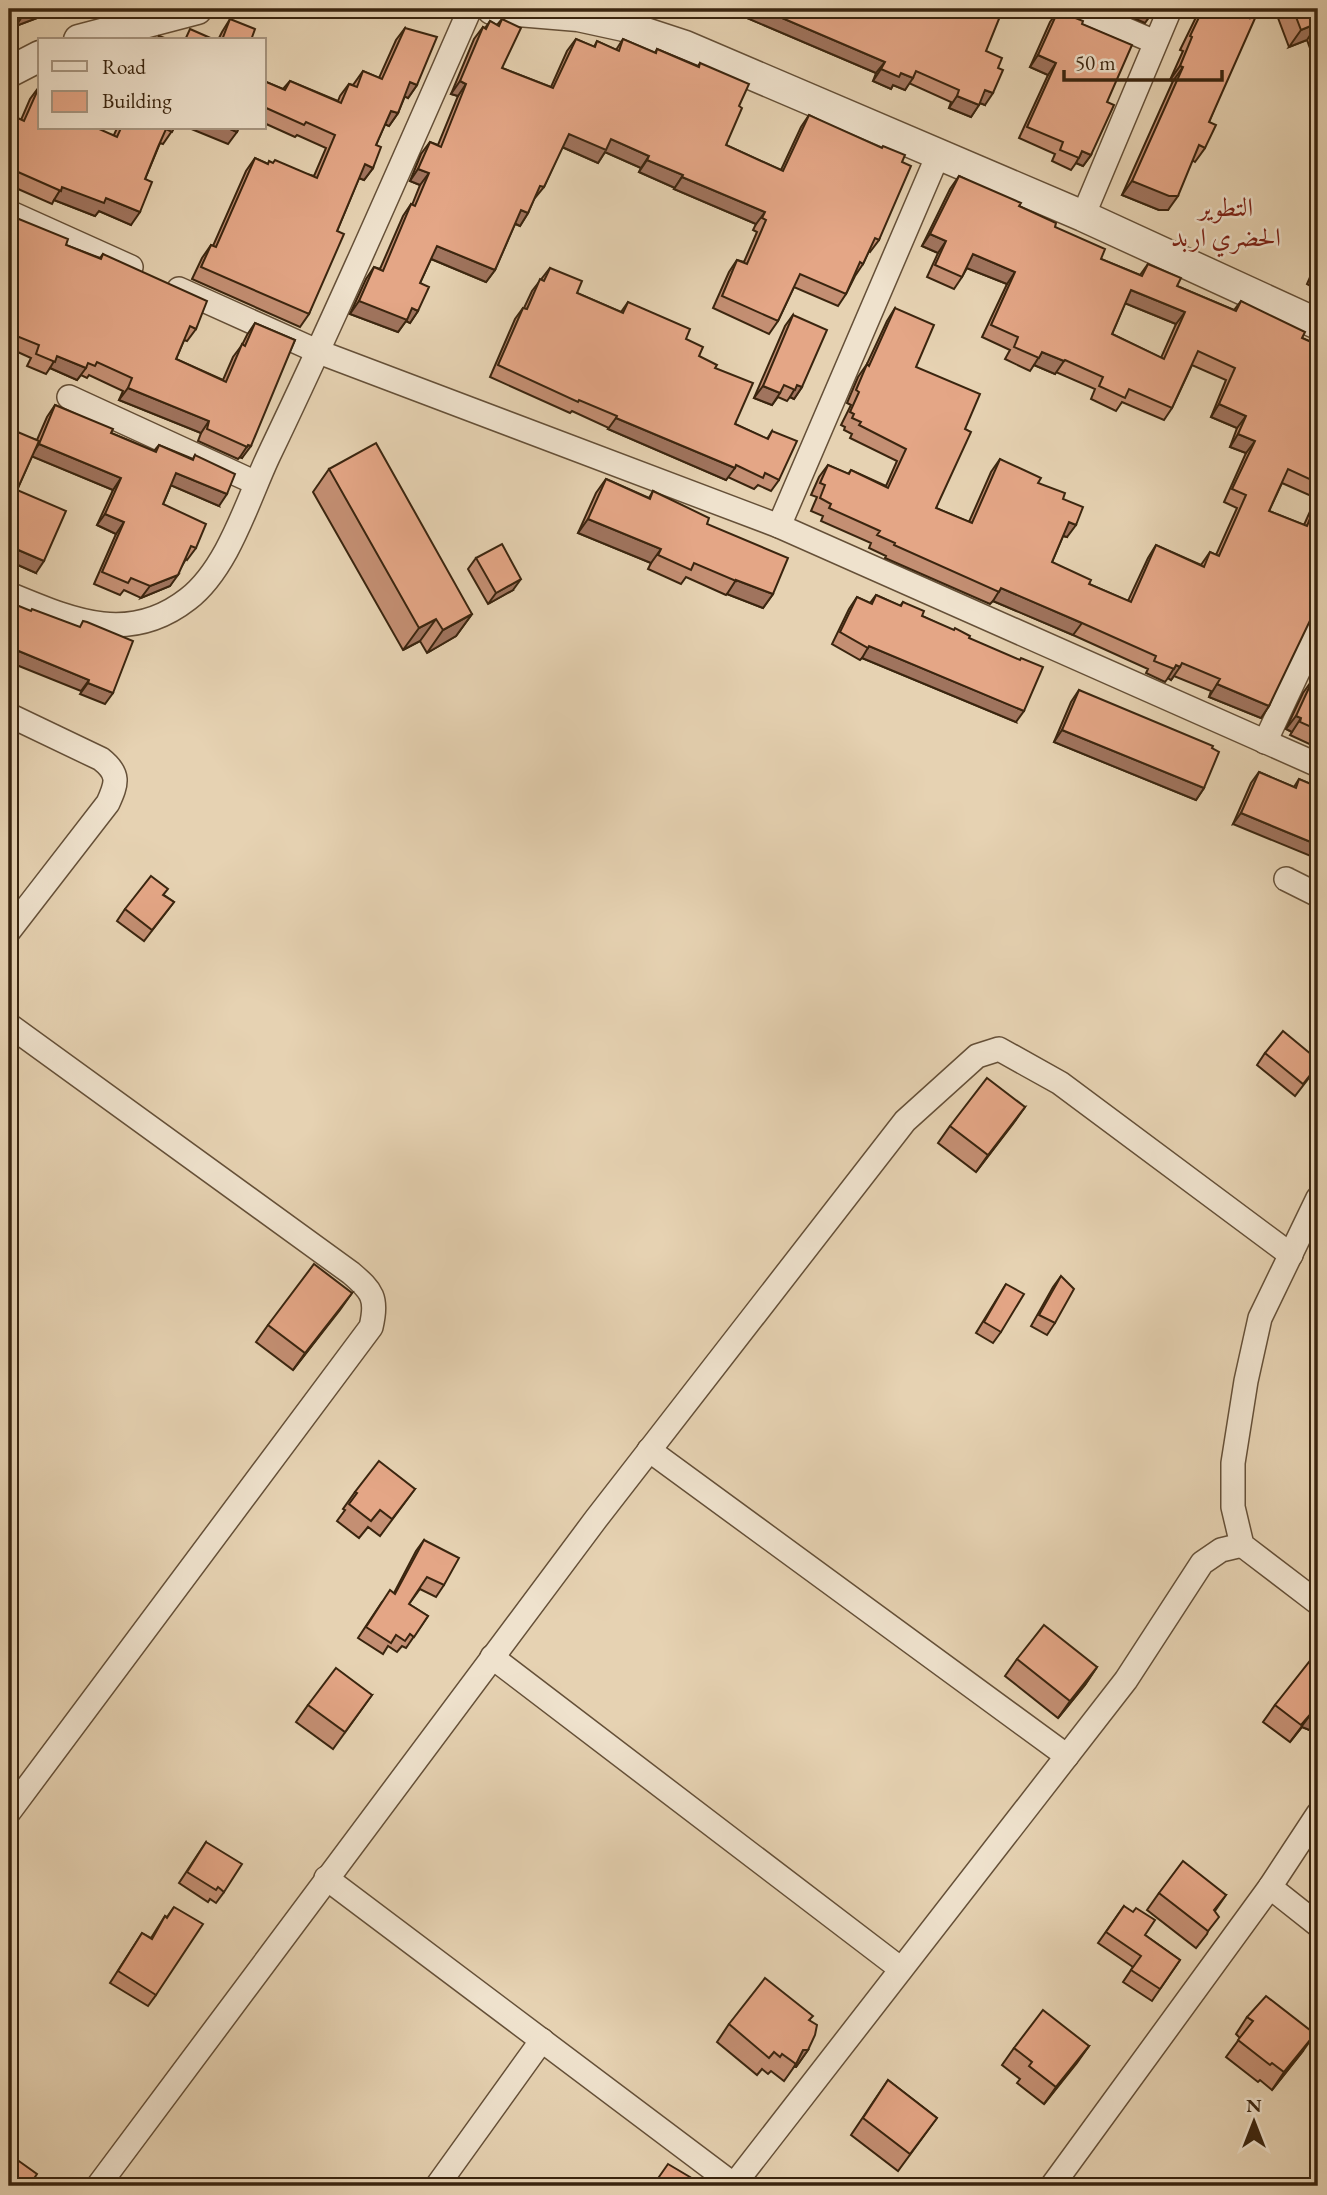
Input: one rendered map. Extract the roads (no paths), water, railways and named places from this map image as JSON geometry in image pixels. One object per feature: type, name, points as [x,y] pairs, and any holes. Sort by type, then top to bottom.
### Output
[{"type":"street","points":[[87,38],[197,9]]},
{"type":"street","points":[[9,594],[67,618],[106,625],[136,623],[188,599],[211,575],[231,541],[319,352],[470,9]]},
{"type":"street","points":[[492,9],[578,16],[624,26],[685,46],[1083,216],[1318,324]]},
{"type":"street","points":[[1078,9],[1155,42]]},
{"type":"street","points":[[1083,216],[1170,9]]},
{"type":"street","points":[[9,72],[38,57]]},
{"type":"street","points":[[779,526],[938,155]]},
{"type":"street","points":[[9,212],[319,352],[779,526],[1318,765]]},
{"type":"street","points":[[69,397],[256,483]]},
{"type":"street","points":[[1265,742],[1318,629]]},
{"type":"street","points":[[9,715],[101,759],[111,767],[116,779],[108,803],[9,931]]},
{"type":"street","points":[[1286,879],[1318,895]]},
{"type":"street","points":[[9,1025],[351,1273],[368,1288],[374,1299],[375,1311],[371,1326],[363,1338],[9,1812]]},
{"type":"street","points":[[98,2186],[649,1450],[905,1121],[977,1056],[999,1049],[1060,1083],[1291,1255]]},
{"type":"street","points":[[1318,1198],[1259,1318],[1233,1463],[1233,1507],[1242,1545],[1318,1603]]},
{"type":"street","points":[[649,1450],[1067,1756]]},
{"type":"street","points":[[326,1878],[733,2185],[1126,1680],[1202,1563],[1221,1550],[1242,1545]]},
{"type":"street","points":[[492,1657],[901,1969]]},
{"type":"street","points":[[1052,2186],[1270,1887],[1318,1814]]},
{"type":"street","points":[[1270,1887],[1318,1925]]},
{"type":"street","points":[[437,2186],[542,2040]]},
{"type":"district","name":"التطوير الحضري اربد","points":[[1226,222]]}]
